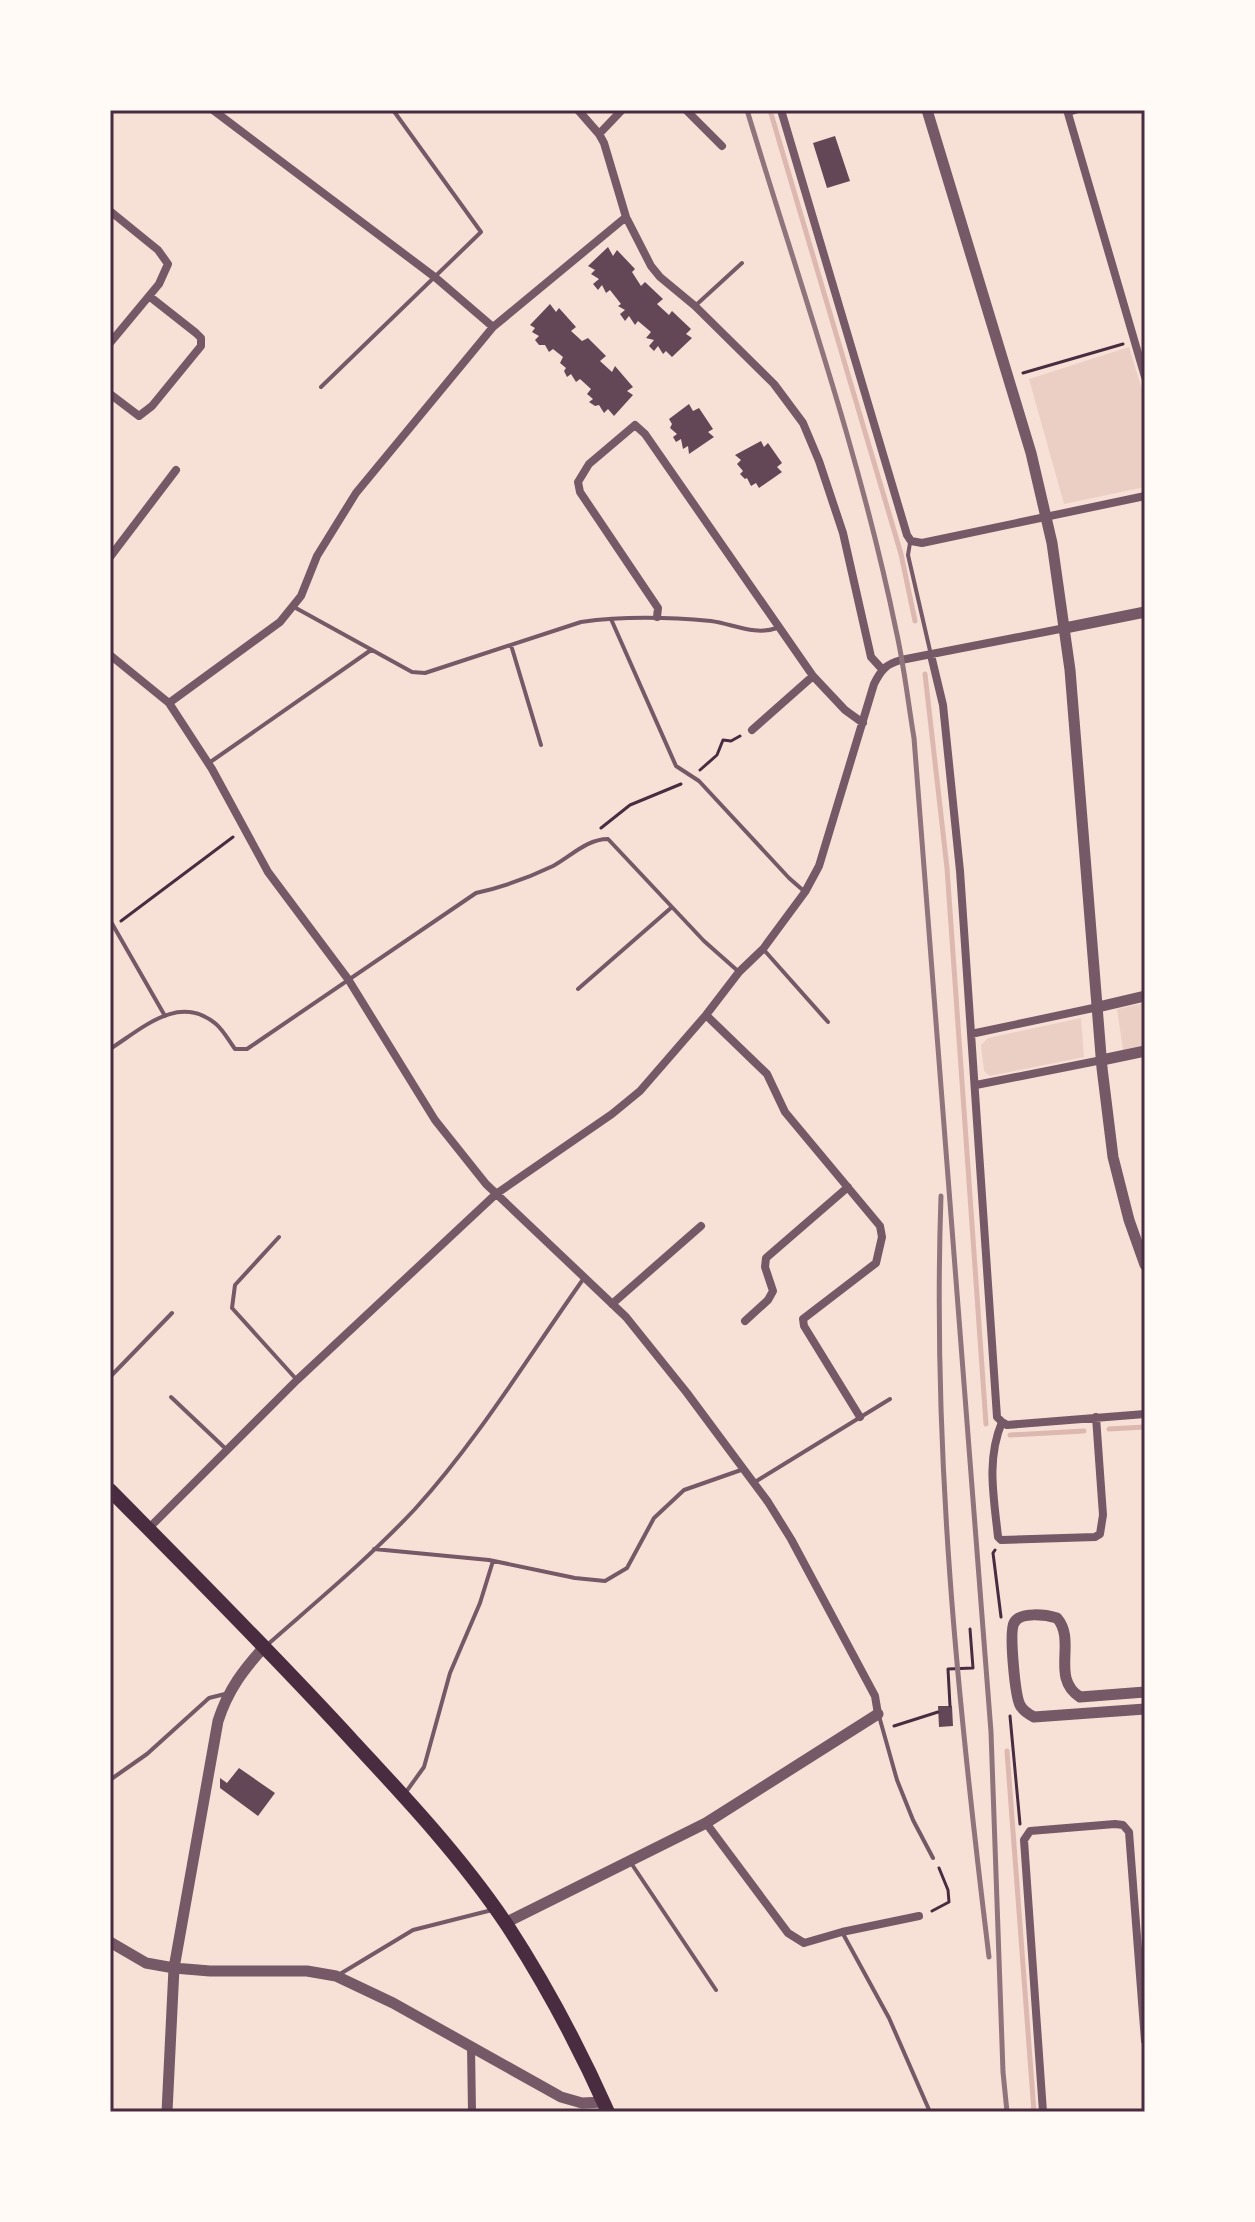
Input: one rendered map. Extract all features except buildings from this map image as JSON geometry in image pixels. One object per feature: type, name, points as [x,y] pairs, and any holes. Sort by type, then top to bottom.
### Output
[{"type":"main road","points":[[110,1490],[265,1646],[403,1795],[495,1909],[559,2011],[606,2107]]},
{"type":"street","points":[[213,110],[436,278],[493,327]]},
{"type":"street","points":[[578,110],[599,134],[626,217],[651,266],[774,384],[803,423],[843,533],[871,657],[882,669]]},
{"type":"street","points":[[599,134],[622,110]]},
{"type":"street","points":[[686,110],[722,146]]},
{"type":"street","points":[[781,110],[911,541],[922,543],[1145,496]]},
{"type":"street","points":[[927,110],[1016,402],[1047,517],[1065,628],[1113,1157],[1129,1220],[1145,1265]]},
{"type":"street","points":[[1068,112],[1145,377]]},
{"type":"street","points":[[110,211],[158,250],[168,264],[159,284],[110,343]]},
{"type":"street","points":[[169,703],[280,622],[294,607],[317,556],[356,493],[493,327],[626,217]]},
{"type":"street","points":[[114,397],[139,416],[152,406],[201,346],[201,338],[196,333],[149,296]]},
{"type":"street","points":[[657,617],[658,608],[580,492],[578,482],[589,464],[635,425],[645,434],[813,676],[845,710],[863,723]]},
{"type":"street","points":[[110,557],[176,470]]},
{"type":"street","points":[[148,1529],[297,1380],[496,1194],[612,1114],[640,1091],[739,972],[763,949],[805,892],[823,855],[874,684],[882,669],[889,663],[1145,612]]},
{"type":"street","points":[[110,655],[169,703],[208,764],[268,872],[348,979],[435,1120],[496,1194],[626,1317],[687,1393],[791,1539],[875,1696],[878,1714],[706,1823],[505,1923]]},
{"type":"street","points":[[931,655],[948,743],[960,871],[997,1417],[1007,1425],[1145,1414]]},
{"type":"street","points":[[752,730],[813,676]]},
{"type":"street","points":[[971,1034],[1145,996]]},
{"type":"street","points":[[706,1015],[767,1074],[785,1112],[880,1226],[882,1237],[876,1263],[803,1319],[804,1326],[860,1417]]},
{"type":"street","points":[[976,1085],[1145,1051]]},
{"type":"street","points":[[745,1321],[768,1300],[773,1291],[765,1267],[766,1258],[848,1187]]},
{"type":"street","points":[[612,1304],[701,1226]]},
{"type":"street","points":[[1002,1422],[996,1436],[991,1468],[998,1537],[1001,1540],[1095,1537],[1100,1534],[1103,1515],[1096,1417]]},
{"type":"street","points":[[1145,1692],[1080,1697],[1068,1686],[1061,1623],[1050,1616],[1032,1616],[1019,1618],[1014,1623],[1012,1635],[1018,1703],[1026,1713],[1034,1717],[1145,1709]]},
{"type":"street","points":[[167,2112],[174,1968],[218,1721],[227,1694],[241,1672],[265,1646]]},
{"type":"street","points":[[706,1823],[788,1933],[804,1943],[919,1916]]},
{"type":"street","points":[[1043,2112],[1024,1840],[1030,1831],[1115,1824],[1123,1825],[1129,1832],[1145,2041]]},
{"type":"street","points":[[110,1942],[146,1963],[174,1968],[307,1971],[336,1976],[393,2003],[561,2097],[606,2107]]},
{"type":"street","points":[[471,2046],[472,2112]]},
{"type":"lane","points":[[321,387],[481,232],[393,110]]},
{"type":"lane","points":[[1068,112],[1081,110]]},
{"type":"lane","points":[[695,306],[742,263]]},
{"type":"lane","points":[[110,409],[114,397]]},
{"type":"lane","points":[[911,541],[908,555],[931,655]]},
{"type":"lane","points":[[294,607],[412,672],[425,673],[581,622],[657,617],[714,622],[755,631],[777,628]]},
{"type":"lane","points":[[611,619],[676,766],[692,776],[805,892]]},
{"type":"lane","points":[[511,645],[541,745]]},
{"type":"lane","points":[[208,764],[371,650]]},
{"type":"lane","points":[[110,1049],[165,1016],[177,1011],[197,1011],[218,1026],[235,1049],[247,1049],[476,893],[510,885],[533,875],[597,839],[608,839],[739,972]]},
{"type":"lane","points":[[578,989],[672,907]]},
{"type":"lane","points":[[110,920],[165,1016]]},
{"type":"lane","points":[[763,949],[828,1022]]},
{"type":"lane","points":[[279,1237],[235,1285],[232,1308],[297,1380]]},
{"type":"lane","points":[[265,1646],[374,1549],[416,1507],[470,1440],[584,1277]]},
{"type":"lane","points":[[110,1377],[172,1313]]},
{"type":"lane","points":[[171,1397],[227,1450]]},
{"type":"lane","points":[[752,1483],[890,1399]]},
{"type":"lane","points":[[374,1549],[493,1561],[605,1581],[620,1575],[627,1568],[654,1518],[684,1490],[742,1469]]},
{"type":"lane","points":[[403,1795],[424,1767],[446,1684],[480,1603],[493,1561]]},
{"type":"lane","points":[[110,1780],[147,1754],[209,1698],[227,1694]]},
{"type":"lane","points":[[878,1714],[897,1780],[933,1858]]},
{"type":"lane","points":[[629,1861],[716,1990]]},
{"type":"lane","points":[[336,1976],[413,1930],[495,1909]]},
{"type":"lane","points":[[842,1932],[889,2018],[930,2112]]},
{"type":"path","points":[[1023,373],[1123,345],[1133,339]]},
{"type":"path","points":[[597,839],[599,831],[616,814],[630,805],[674,788],[717,755],[723,740],[731,741],[752,730]]},
{"type":"path","points":[[114,927],[243,829]]},
{"type":"path","points":[[1001,1540],[993,1553],[1002,1628]]},
{"type":"path","points":[[950,1706],[948,1669],[973,1668],[970,1629]]},
{"type":"path","points":[[883,1730],[938,1712]]},
{"type":"path","points":[[1010,1715],[1020,1826],[1024,1840]]},
{"type":"path","points":[[919,1916],[949,1902],[944,1875],[933,1858]]},
{"type":"shaded area","points":[[1129,347],[1145,399],[1145,487],[1064,504],[1029,379]]},
{"type":"shaded area","points":[[1145,1003],[1145,1045],[1123,1050],[1117,1009]]},
{"type":"shaded area","points":[[1081,1018],[1084,1057],[990,1076],[984,1071],[981,1045],[988,1038]]},
{"type":"waterway","points":[[770,110],[901,554],[915,621]]},
{"type":"waterway","points":[[925,674],[947,868],[986,1424]]},
{"type":"waterway","points":[[1109,1429],[1145,1427]]},
{"type":"waterway","points":[[1010,1435],[1084,1431]]},
{"type":"waterway","points":[[1007,1751],[1034,2112]]},
{"type":"railway","points":[[747,110],[828,368],[865,499],[899,643],[914,738],[991,1732],[1007,2112]]},
{"type":"railway","points":[[941,1196],[939,1292],[944,1482],[958,1672],[989,1957]]}]
